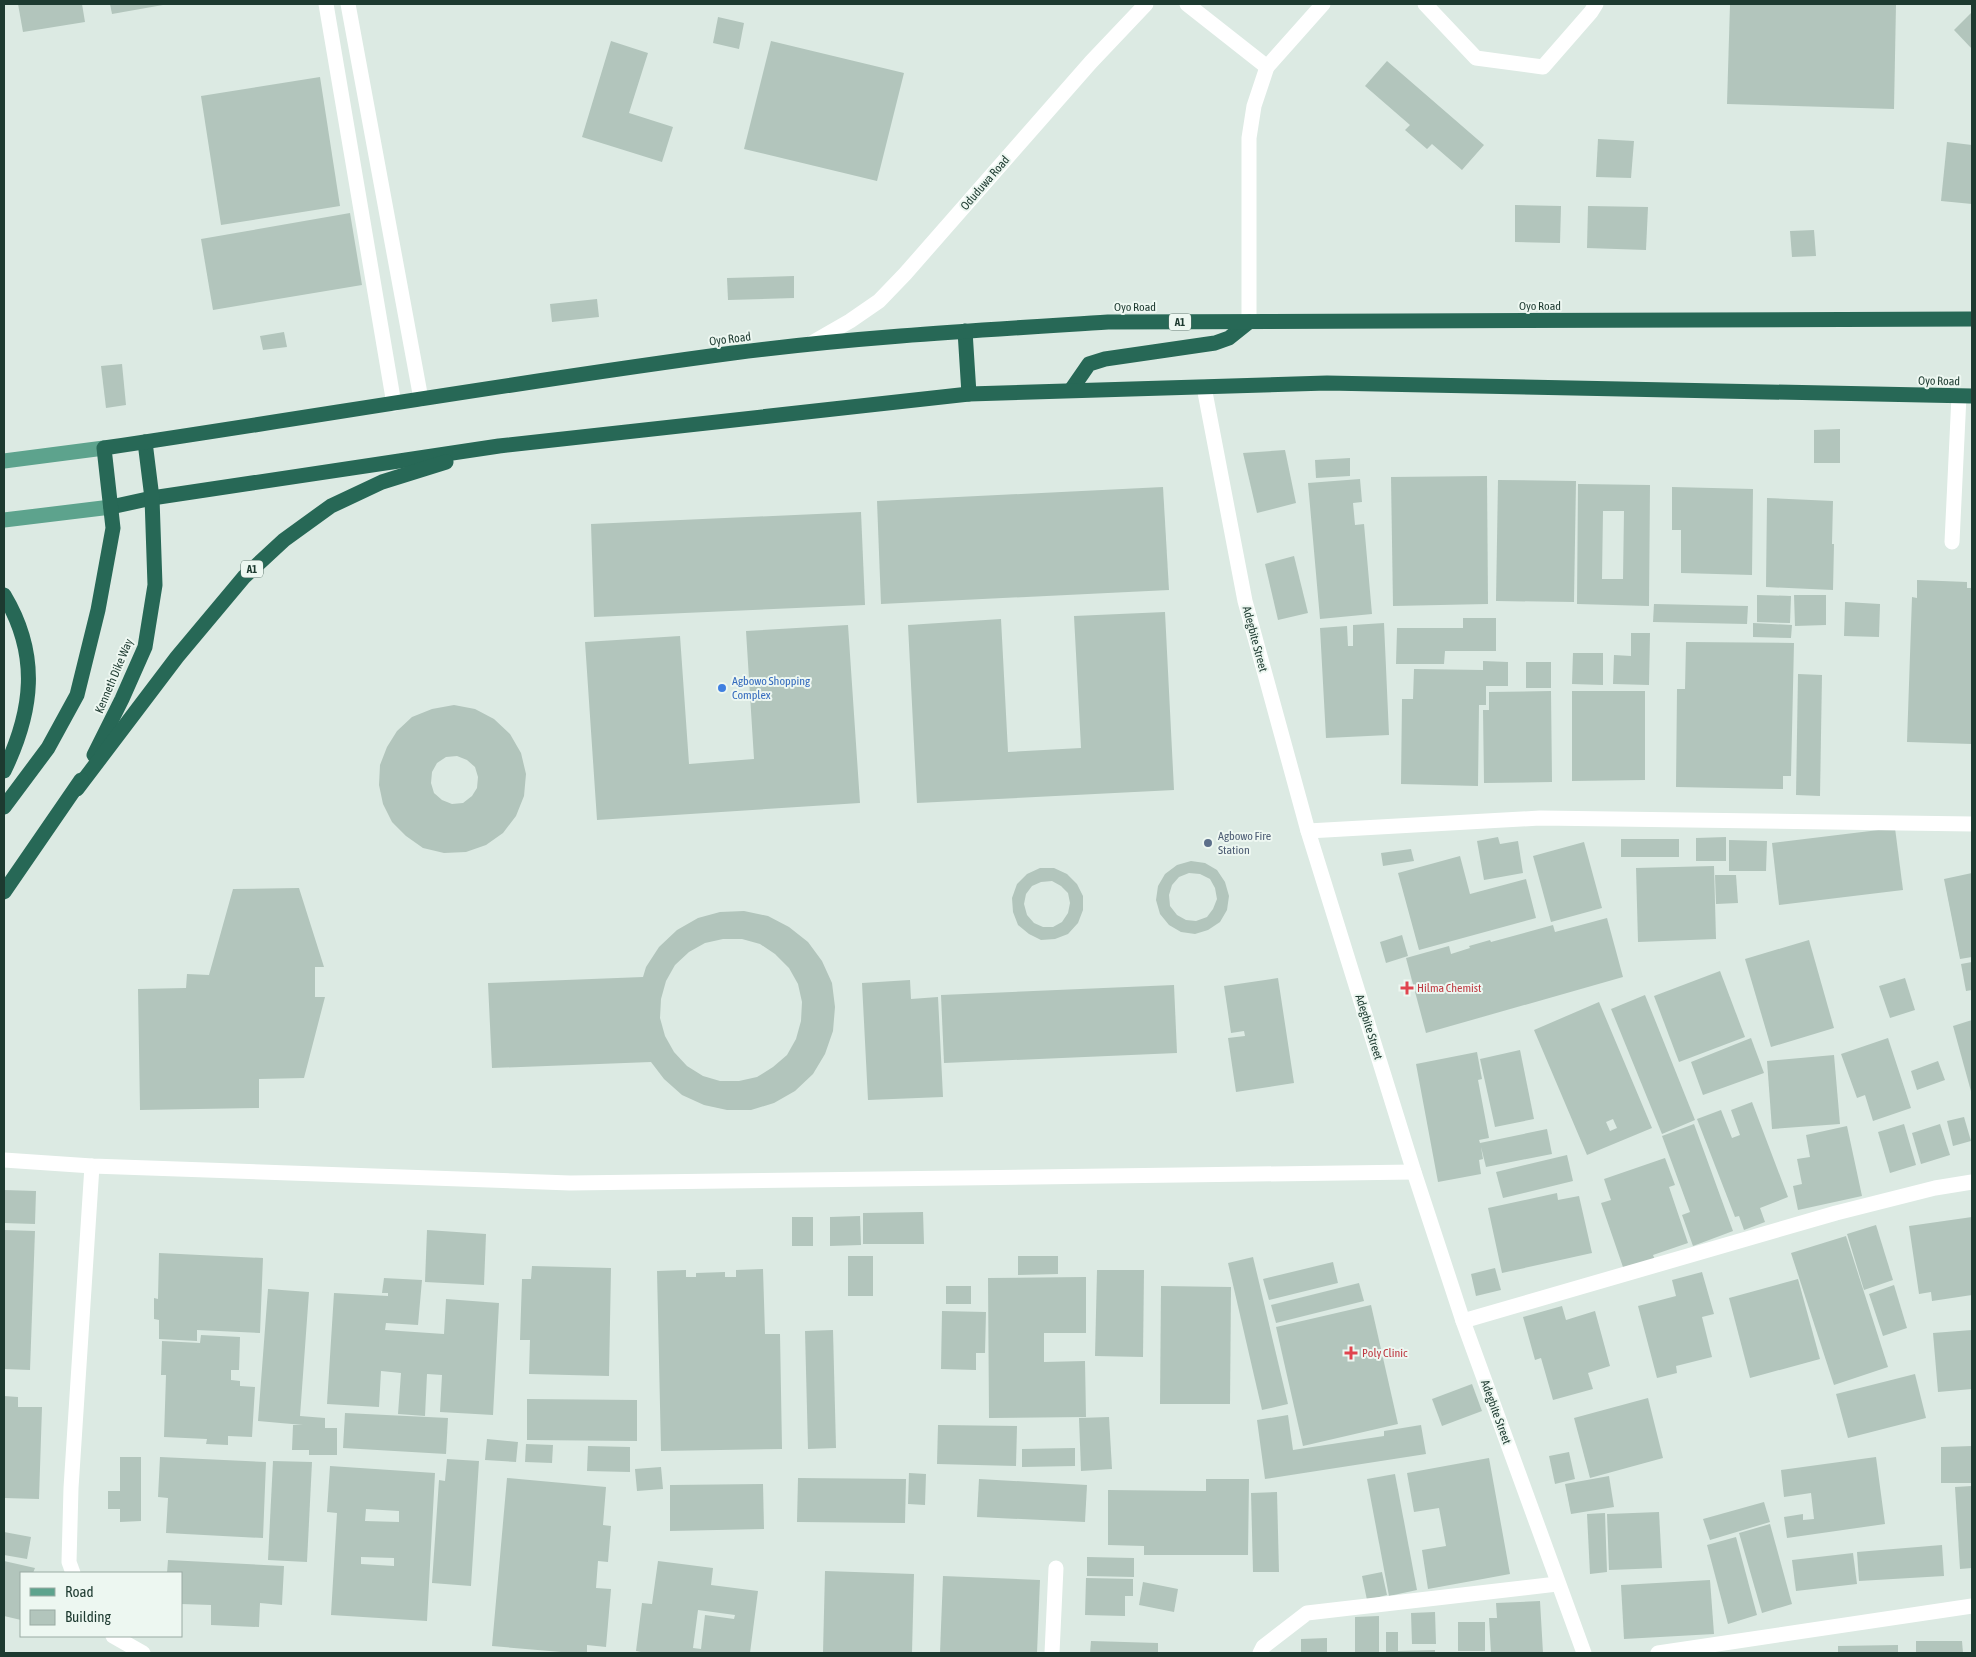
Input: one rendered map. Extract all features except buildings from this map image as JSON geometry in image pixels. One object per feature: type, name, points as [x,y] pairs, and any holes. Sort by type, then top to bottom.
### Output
[{"type":"highway","name":"Oyo Road","points":[[394,404],[732,354],[810,345],[965,331],[1108,322],[1972,319]]},
{"type":"highway","points":[[1071,390],[1089,364],[1105,359],[1215,343],[1229,338],[1249,322]]},
{"type":"highway","points":[[965,331],[969,394]]},
{"type":"highway","name":"Oyo Road","points":[[499,446],[969,394],[1071,390],[1327,383],[1966,396]]},
{"type":"highway","name":"A1","points":[[104,448],[394,404]]},
{"type":"highway","name":"Kenneth Dike Way","points":[[4,892],[77,789],[122,699],[145,647],[155,585],[152,498],[146,442]]},
{"type":"highway","name":"A1","points":[[111,507],[152,498],[499,446]]},
{"type":"highway","name":"A1","points":[[77,789],[176,657],[244,577],[284,540],[331,506],[382,482],[499,446]]},
{"type":"highway","points":[[4,807],[48,748],[77,695],[98,610],[113,528],[104,448]]},
{"type":"highway","points":[[4,595],[26,647],[30,680],[25,714],[12,754],[4,771]]},
{"type":"main road","name":"A1","points":[[4,462],[104,448]]},
{"type":"main road","name":"A1","points":[[4,520],[111,507]]},
{"type":"street","points":[[326,4],[394,404]]},
{"type":"street","points":[[348,4],[421,399]]},
{"type":"street","name":"Oduduwa Road","points":[[810,345],[879,301],[1091,62],[1146,4]]},
{"type":"street","points":[[1187,4],[1267,67]]},
{"type":"street","points":[[1249,322],[1249,138],[1254,106],[1267,67],[1323,4]]},
{"type":"street","points":[[1425,4],[1476,58],[1543,67],[1596,4]]},
{"type":"street","name":"Adegbite Street","points":[[1204,387],[1245,600],[1308,831],[1414,1172],[1463,1321],[1557,1584],[1584,1653]]},
{"type":"street","points":[[1952,542],[1966,396]]},
{"type":"street","points":[[1308,831],[1540,818],[1972,824]]},
{"type":"street","points":[[4,1160],[92,1166],[570,1183],[1414,1172]]},
{"type":"street","points":[[73,1572],[69,1562],[71,1488],[92,1166]]},
{"type":"street","points":[[1463,1321],[1836,1214],[1935,1188],[1972,1182]]},
{"type":"street","points":[[1052,1653],[1056,1568]]},
{"type":"street","points":[[1260,1653],[1264,1647],[1307,1614],[1557,1584]]},
{"type":"street","points":[[1658,1653],[1972,1606]]},
{"type":"street","points":[[115,1637],[143,1653]]},
{"type":"place","name":"Agbowo Shopping Complex","points":[[722,688]]},
{"type":"place","name":"Agbowo Fire Station","points":[[1208,843]]},
{"type":"place","name":"Hilma Chemist","points":[[1407,988]]},
{"type":"place","name":"Poly Clinic","points":[[1351,1353]]}]
